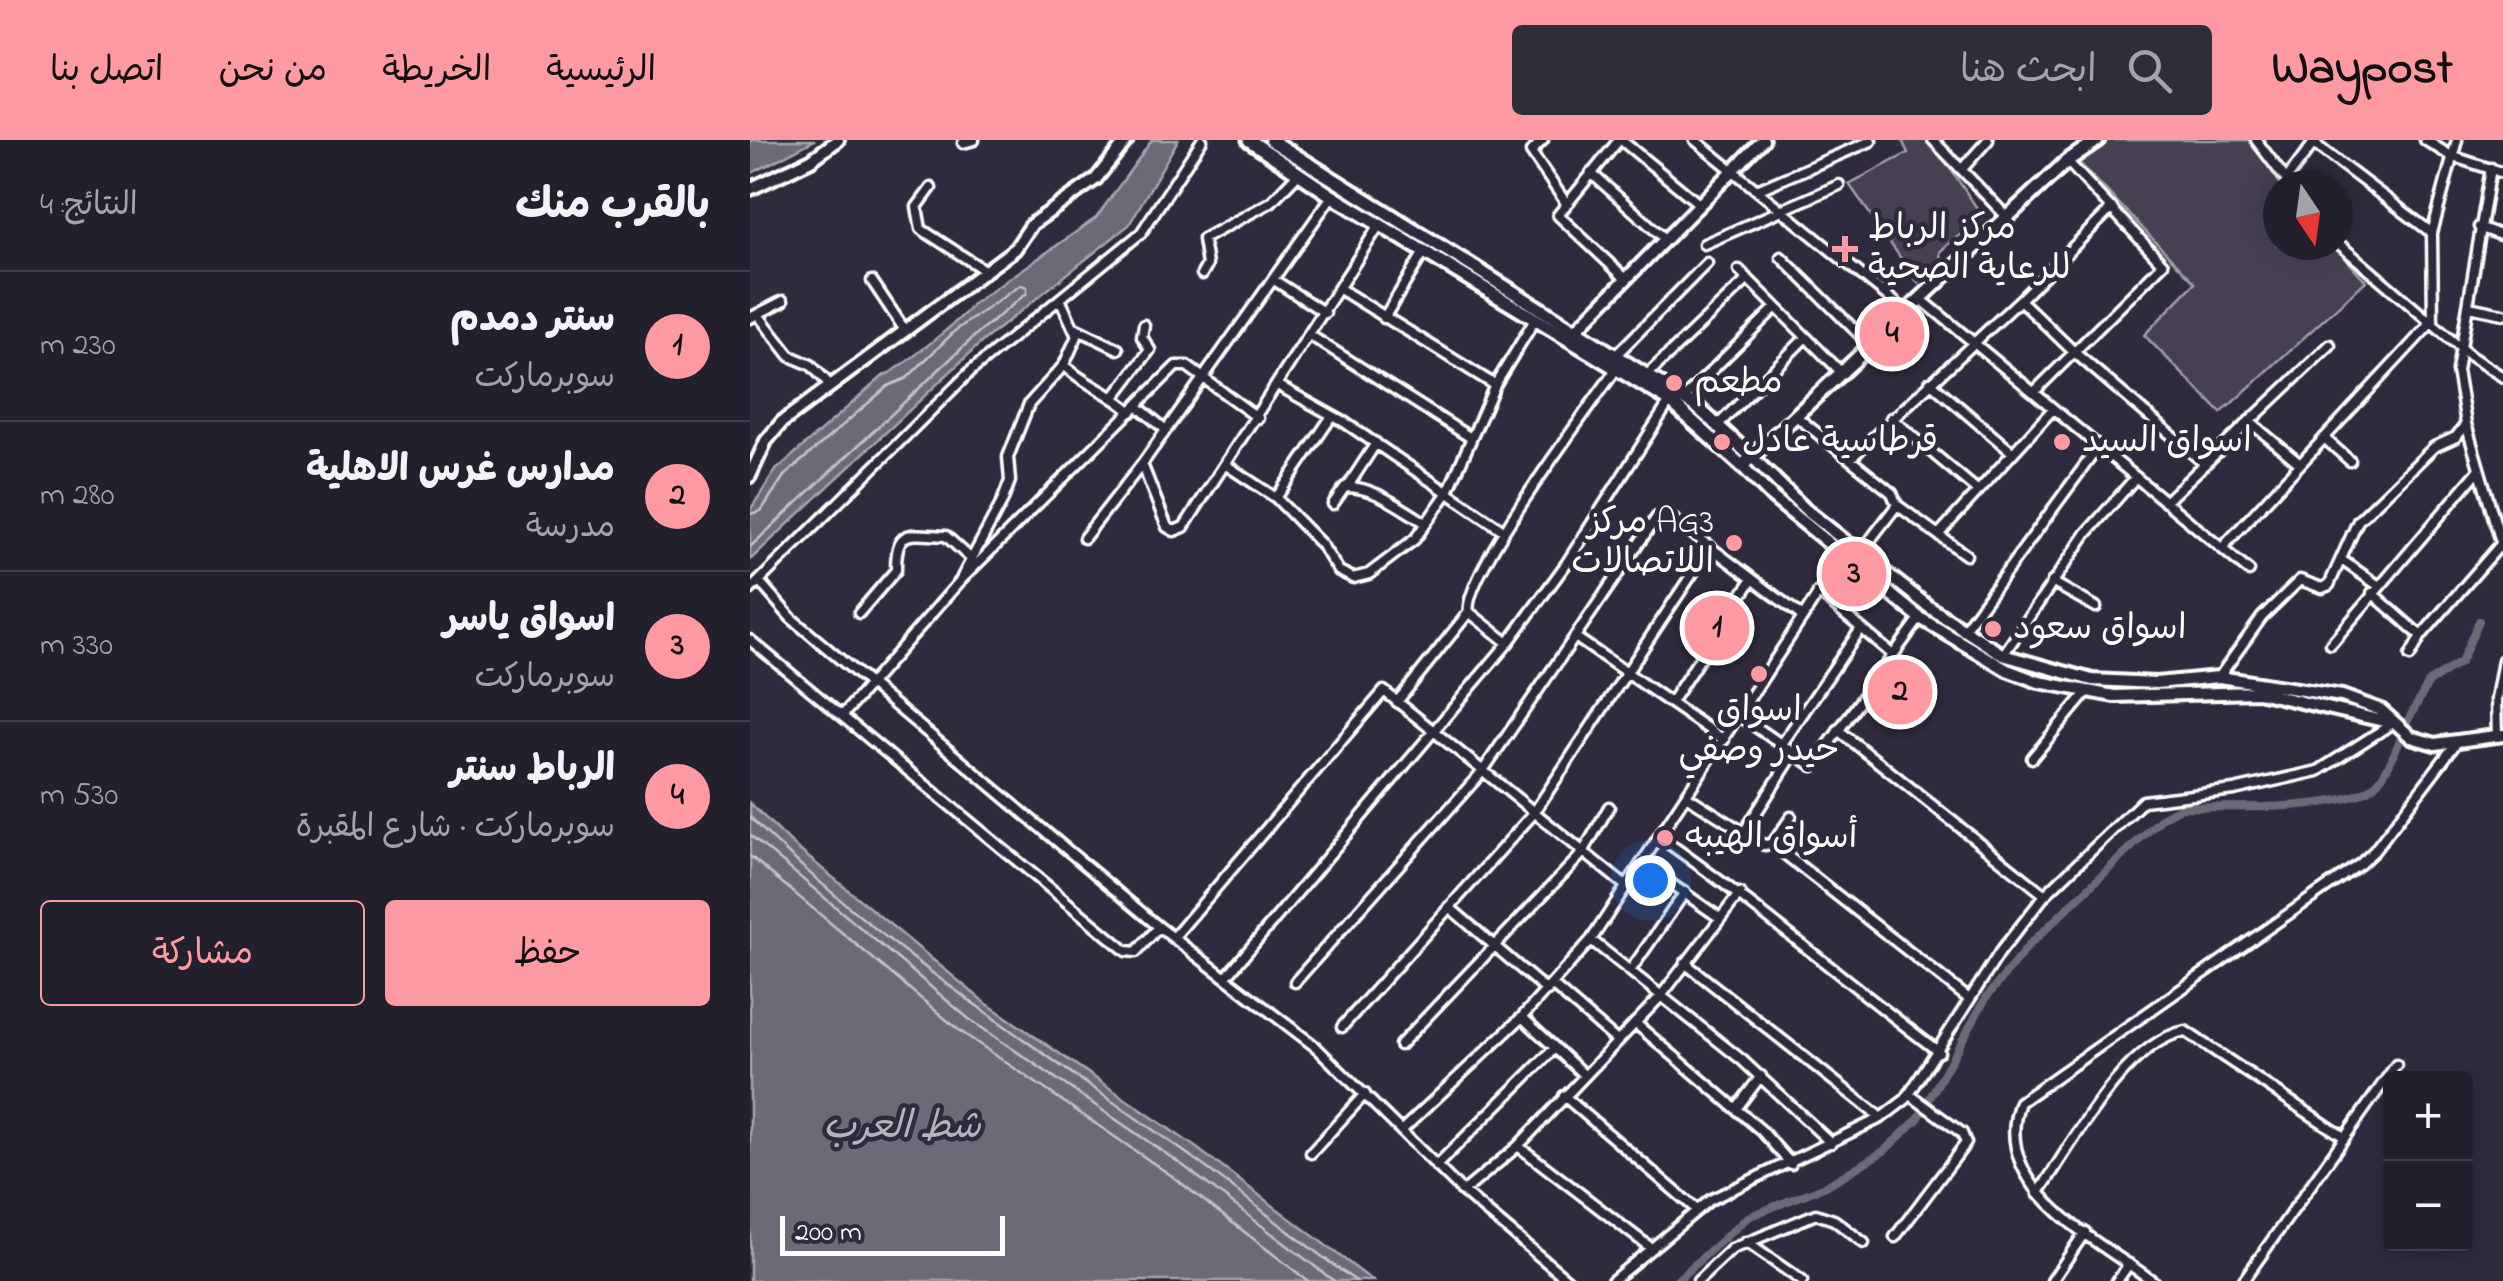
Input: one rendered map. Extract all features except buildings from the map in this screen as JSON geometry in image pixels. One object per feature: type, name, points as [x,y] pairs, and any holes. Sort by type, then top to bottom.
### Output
[{"type":"main road","points":[[1249,140],[1297,175],[1424,252],[1575,331],[1747,461]]},
{"type":"main road","points":[[1747,461],[2068,160],[2098,140]]},
{"type":"main road","points":[[1276,141],[1536,318],[1684,398],[1718,424],[1747,461]]},
{"type":"street","points":[[750,189],[811,160],[838,140]]},
{"type":"street","points":[[963,143],[974,140]]},
{"type":"street","points":[[750,476],[756,450],[782,422],[1014,248],[1032,224],[1096,178],[1127,140]]},
{"type":"street","points":[[750,590],[971,371],[1141,233],[1202,140]]},
{"type":"street","points":[[1543,140],[1531,152],[1566,203]]},
{"type":"street","points":[[1626,279],[1558,214],[1620,140],[1699,204]]},
{"type":"street","points":[[1696,140],[1907,312]]},
{"type":"street","points":[[1575,331],[1763,140]]},
{"type":"street","points":[[1934,140],[2008,217]]},
{"type":"street","points":[[1962,170],[1988,140]]},
{"type":"street","points":[[2256,140],[2279,170]]},
{"type":"street","points":[[2425,140],[2451,156],[2503,172]]},
{"type":"street","points":[[2222,546],[2433,321],[2432,233],[2456,140]]},
{"type":"street","points":[[1757,190],[1871,142]]},
{"type":"street","points":[[2296,170],[2314,142],[2432,233]]},
{"type":"street","points":[[2034,392],[2163,264],[2068,160]]},
{"type":"street","points":[[2410,656],[2421,636],[2502,546],[2466,424],[2457,371],[2491,168]]},
{"type":"street","points":[[1591,173],[1665,239]]},
{"type":"street","points":[[1202,274],[1207,265],[1203,239],[1271,202],[1297,175]]},
{"type":"street","points":[[1704,244],[1839,185]]},
{"type":"street","points":[[931,188],[917,207],[921,229],[984,270]]},
{"type":"street","points":[[1084,538],[1205,381],[1332,196]]},
{"type":"street","points":[[1850,459],[2112,208]]},
{"type":"street","points":[[1142,464],[1160,514],[1174,531],[1184,527],[1312,336],[1380,224]]},
{"type":"street","points":[[2479,227],[2503,236]]},
{"type":"street","points":[[1384,318],[1424,252]]},
{"type":"street","points":[[2353,255],[2503,377]]},
{"type":"street","points":[[1781,257],[1871,346]]},
{"type":"street","points":[[1508,643],[1470,612],[1468,598],[1504,531],[1616,363],[1707,263]]},
{"type":"street","points":[[1739,270],[1842,373]]},
{"type":"street","points":[[1646,376],[1748,278]]},
{"type":"street","points":[[872,280],[904,329]]},
{"type":"street","points":[[1274,280],[1326,313]]},
{"type":"street","points":[[1340,288],[1495,386]]},
{"type":"street","points":[[1060,299],[1077,329],[1118,349]]},
{"type":"street","points":[[1921,299],[2249,572]]},
{"type":"street","points":[[2020,300],[2074,352],[2204,463]]},
{"type":"street","points":[[783,302],[755,317],[790,356],[811,365],[830,385]]},
{"type":"street","points":[[1684,398],[1776,307]]},
{"type":"street","points":[[2469,307],[2503,314]]},
{"type":"street","points":[[1226,465],[1276,498],[1321,544],[1338,572],[1353,578],[1369,574],[1426,524],[1448,492],[1495,386],[1536,318]]},
{"type":"street","points":[[1116,396],[1150,350],[1141,333],[1144,325]]},
{"type":"street","points":[[960,581],[1002,502],[1010,481],[1008,457],[1028,404],[1064,365],[1077,329]]},
{"type":"street","points":[[1312,336],[1471,438]]},
{"type":"street","points":[[1718,424],[1805,338]]},
{"type":"street","points":[[2165,502],[2330,345]]},
{"type":"street","points":[[842,716],[960,581],[1182,364],[1258,418]]},
{"type":"street","points":[[1064,365],[1166,430]]},
{"type":"street","points":[[1930,382],[2012,453]]},
{"type":"street","points":[[1278,386],[1376,444],[1504,531]]},
{"type":"street","points":[[1226,977],[1508,643],[1593,524],[1670,401]]},
{"type":"street","points":[[1938,534],[2053,408]]},
{"type":"street","points":[[1276,498],[1332,416]]},
{"type":"street","points":[[1797,417],[1892,493],[1897,505],[1966,555]]},
{"type":"street","points":[[1892,418],[1978,491]]},
{"type":"street","points":[[2249,421],[2300,464]]},
{"type":"street","points":[[2219,677],[2262,617],[2300,580],[2327,587],[2343,561],[2358,521],[2434,446],[2456,437],[2466,424]]},
{"type":"street","points":[[2324,438],[2350,461]]},
{"type":"street","points":[[1333,504],[1376,444]]},
{"type":"street","points":[[1963,631],[2099,446]]},
{"type":"street","points":[[1747,461],[1963,631],[2003,655],[2042,667],[2126,684],[2219,677],[2342,696],[2381,710],[2412,737],[2436,744],[2500,736],[2496,699],[2503,660]]},
{"type":"street","points":[[1747,461],[1843,556],[1920,618],[1978,655],[2036,680],[2086,692],[2141,696],[2259,686]]},
{"type":"street","points":[[2330,644],[2478,470]]},
{"type":"street","points":[[2003,655],[2052,582],[2136,477]]},
{"type":"street","points":[[1348,486],[1375,493],[1426,524]]},
{"type":"street","points":[[1401,1131],[1522,1017],[1590,940],[1688,798],[1843,556],[1856,548],[1897,505]]},
{"type":"street","points":[[1295,982],[1482,772],[1657,516],[1669,516],[1708,550],[1803,616]]},
{"type":"street","points":[[859,613],[896,570],[893,552],[899,541],[912,534],[946,536],[970,558]]},
{"type":"street","points":[[1342,1027],[1533,814],[1708,550]]},
{"type":"street","points":[[2343,561],[2379,586]]},
{"type":"street","points":[[759,581],[791,618],[1159,927],[1316,1047],[1463,1192],[1568,1281]]},
{"type":"street","points":[[1671,702],[1750,581]]},
{"type":"street","points":[[2052,582],[2096,606]]},
{"type":"street","points":[[1818,592],[1893,655]]},
{"type":"street","points":[[2372,594],[2421,636]]},
{"type":"street","points":[[1397,702],[1470,612]]},
{"type":"street","points":[[1740,716],[1813,766],[1920,618]]},
{"type":"street","points":[[1782,744],[1860,630]]},
{"type":"street","points":[[1575,637],[1724,740]]},
{"type":"street","points":[[750,640],[1126,951],[1136,952],[1159,927]]},
{"type":"street","points":[[2036,680],[2042,667]]},
{"type":"street","points":[[1174,937],[1384,691],[1627,887]]},
{"type":"street","points":[[2032,758],[2086,692]]},
{"type":"street","points":[[1612,1281],[1696,1210],[1881,1118],[1911,1096],[1969,999],[2044,895],[2143,801],[2234,790],[2318,770],[2394,724]]},
{"type":"street","points":[[1838,730],[2044,895]]},
{"type":"street","points":[[2152,1281],[2038,1194],[2016,1145],[2017,1111],[2026,1094],[2329,888],[2374,851],[2457,742]]},
{"type":"street","points":[[1744,832],[1795,752]]},
{"type":"street","points":[[1688,798],[1764,845],[1772,844],[1969,999]]},
{"type":"street","points":[[1400,1045],[1492,944],[1582,854],[1608,807]]},
{"type":"street","points":[[1772,844],[1791,817]]},
{"type":"street","points":[[1661,838],[1740,893],[1807,952],[1939,1052]]},
{"type":"street","points":[[1644,864],[1720,918]]},
{"type":"street","points":[[1630,972],[1685,892]]},
{"type":"street","points":[[1463,1192],[1518,1146],[1635,1023],[1740,893]]},
{"type":"street","points":[[1449,907],[1616,1040]]},
{"type":"street","points":[[1590,940],[1761,1076],[1831,1143]]},
{"type":"street","points":[[1685,964],[1881,1118]]},
{"type":"street","points":[[1522,1017],[1584,1075]]},
{"type":"street","points":[[1635,1023],[1736,1108],[1791,1164]]},
{"type":"street","points":[[2038,1194],[2127,1067],[2169,1036],[2185,1031],[2344,1137]]},
{"type":"street","points":[[1436,1166],[1555,1048]]},
{"type":"street","points":[[2243,1281],[2396,1065]]},
{"type":"street","points":[[1736,1108],[1761,1076]]},
{"type":"street","points":[[1311,1153],[1365,1094]]},
{"type":"street","points":[[1564,1096],[1696,1210]]},
{"type":"street","points":[[1894,1237],[1966,1143],[1962,1133],[1911,1096]]},
{"type":"street","points":[[1518,1146],[1651,1248]]},
{"type":"street","points":[[1698,1281],[1746,1242],[1816,1214],[1834,1220],[1864,1243]]},
{"type":"street","points":[[2052,1281],[2085,1232]]},
{"type":"street","points":[[1746,1242],[1802,1281]]},
{"type":"street","points":[[2117,1281],[2129,1264]]},
{"type":"shaded area","points":[[1902,140],[1931,140],[1983,217],[1944,247],[1941,260],[1918,283],[1849,184],[1908,153]]},
{"type":"shaded area","points":[[2106,140],[2251,140],[2271,170],[2263,170],[2263,260],[2347,260],[2366,281],[2221,413],[2144,335],[2195,283],[2077,160]]},
{"type":"water","points":[[750,140],[815,140],[750,174]]},
{"type":"water","points":[[1152,140],[1178,140],[1129,225],[983,341],[750,560],[750,510],[776,470],[973,304],[1096,218]]},
{"type":"water","name":"شط العرب","points":[[750,803],[791,843],[983,1001],[1194,1146],[1373,1281],[750,1281]]},
{"type":"waterway","points":[[2406,724],[2429,682],[2461,662],[2479,621]]},
{"type":"waterway","points":[[1676,1281],[1748,1217],[1826,1186],[1884,1151],[1918,1119],[1986,998],[2030,944],[2163,817],[2182,807],[2305,805],[2352,797],[2379,780],[2401,737]]},
{"type":"place","name":"مركز الرباط للرعاية الصحية","points":[[1845,249]]},
{"type":"place","name":"الرباط سنتر","points":[[1892,334]]},
{"type":"place","name":"مطعم","points":[[1674,383]]},
{"type":"place","name":"قرطاسية عادل","points":[[1722,442]]},
{"type":"place","name":"اسواق السيد","points":[[2062,442]]},
{"type":"place","name":"مركز AG3 اللاتصالات","points":[[1734,543]]},
{"type":"place","name":"اسواق ياسر","points":[[1854,574]]},
{"type":"place","name":"سنتر دمدم","points":[[1717,628]]},
{"type":"place","name":"اسواق سعود","points":[[1993,629]]},
{"type":"place","name":"اسواق حيدر وصفي","points":[[1759,674]]},
{"type":"place","name":"مدارس غرس الاهلية","points":[[1900,692]]},
{"type":"place","name":"أسواق الهيبه","points":[[1665,838]]}]
